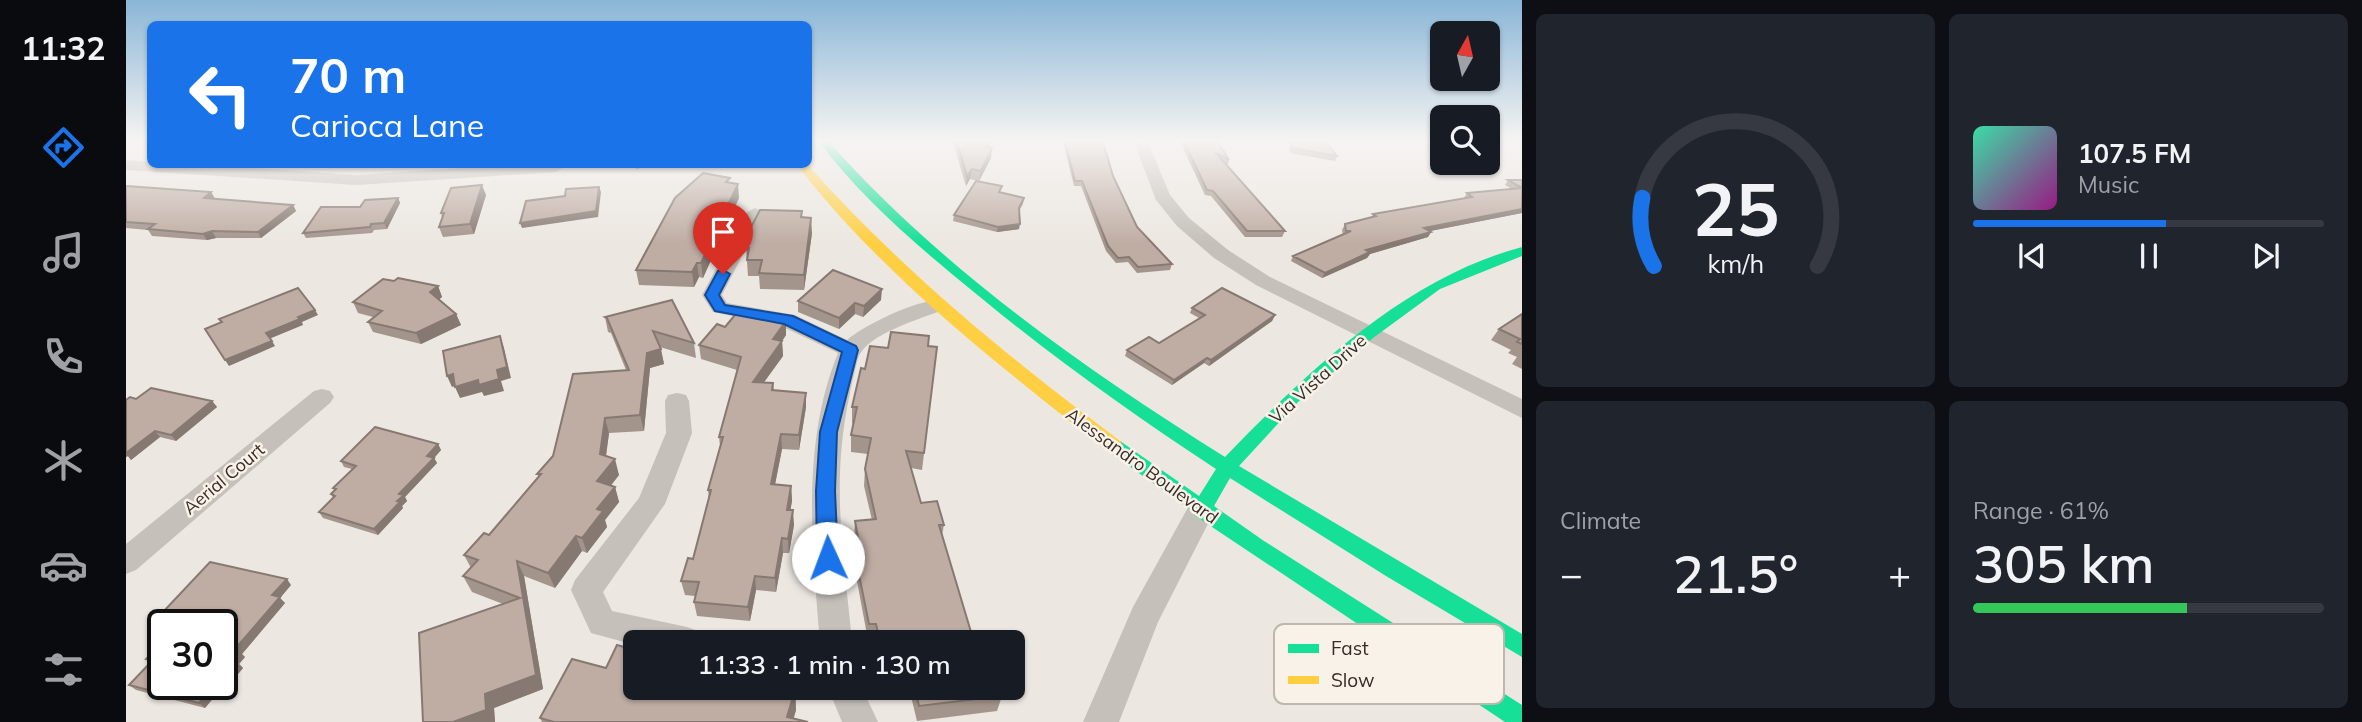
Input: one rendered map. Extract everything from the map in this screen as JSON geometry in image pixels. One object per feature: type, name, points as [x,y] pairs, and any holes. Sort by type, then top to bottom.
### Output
[{"type":"main road","name":"Alessandro Boulevard","points":[[811,176],[867,239],[937,305],[1053,401],[1201,510],[1376,624]]},
{"type":"main road","points":[[854,176],[907,229],[1041,340],[1169,429],[1486,624]]},
{"type":"main road","name":"Via Vista Drive","points":[[1201,510],[1228,466],[1292,398],[1368,334],[1435,286],[1522,251]]},
{"type":"main road","points":[[1504,635],[1522,646]]},
{"type":"main road","name":"Alessandro Boulevard","points":[[1499,704],[1522,719]]},
{"type":"street","points":[[291,176],[357,180],[423,176]]},
{"type":"street","points":[[1154,176],[1162,196],[1183,222],[1221,254],[1263,281],[1522,409]]},
{"type":"street","points":[[755,213],[712,295],[720,308],[788,320],[850,350]]},
{"type":"street","points":[[835,630],[825,491],[828,432],[850,350],[866,336],[937,305]]},
{"type":"street","name":"Aerial Court","points":[[126,561],[322,397]]},
{"type":"street","points":[[633,630],[602,623],[586,590],[651,504],[679,433],[677,401]]},
{"type":"street","name":"Via Vista Drive","points":[[1101,722],[1144,617],[1201,510]]},
{"type":"street","points":[[850,700],[860,722]]},
{"type":"building","points":[[700,176],[730,178],[726,182],[738,184],[730,201],[721,210],[726,210],[701,263],[697,263],[692,272],[636,270],[675,198]]},
{"type":"building","points":[[1074,176],[1113,176],[1137,227],[1172,264],[1138,267],[1129,257],[1118,258],[1108,246],[1082,181],[1075,181]]},
{"type":"building","points":[[1200,176],[1236,176],[1285,231],[1247,231],[1213,191],[1207,190]]},
{"type":"building","points":[[1508,180],[1522,180],[1522,188]]},
{"type":"building","points":[[976,181],[1002,186],[999,192],[1024,198],[1019,208],[1020,224],[998,227],[954,215]]},
{"type":"building","points":[[482,185],[470,224],[439,227],[444,213],[441,213],[451,188]]},
{"type":"building","points":[[126,186],[211,192],[204,198],[293,205],[258,232],[212,231],[203,234],[148,229],[155,224],[126,222]]},
{"type":"building","points":[[599,187],[596,211],[520,223],[526,201],[565,196],[566,189]]},
{"type":"building","points":[[1522,188],[1522,209],[1424,228],[1431,232],[1366,250],[1370,252],[1325,273],[1293,256],[1351,231],[1346,231],[1345,224],[1376,216],[1373,214],[1472,197],[1467,193]]},
{"type":"building","points":[[398,198],[384,223],[371,224],[370,227],[303,233],[321,207],[360,207],[365,200]]},
{"type":"building","points":[[760,210],[802,211],[801,217],[811,218],[804,275],[759,273],[762,260],[747,260],[749,248],[746,248],[750,229]]},
{"type":"building","points":[[833,270],[882,289],[864,306],[855,303],[839,318],[798,301]]},
{"type":"building","points":[[398,278],[438,286],[430,292],[456,314],[416,333],[368,322],[382,311],[353,302],[383,279],[394,281]]},
{"type":"building","points":[[298,288],[315,310],[266,333],[272,341],[225,360],[205,329],[222,322],[219,319]]},
{"type":"building","points":[[1222,288],[1275,315],[1211,360],[1207,358],[1174,380],[1127,350],[1149,337],[1159,343],[1205,315],[1192,308]]},
{"type":"building","points":[[672,300],[694,343],[653,331],[661,349],[647,353],[640,415],[605,418],[600,454],[615,459],[597,481],[615,487],[597,509],[603,511],[582,538],[576,536],[548,573],[517,561],[536,675],[485,694],[486,710],[453,722],[423,722],[419,633],[520,598],[463,576],[478,560],[464,555],[484,533],[489,535],[553,456],[573,374],[629,370],[605,317]]},
{"type":"building","points":[[740,309],[786,321],[773,339],[782,341],[753,382],[773,383],[772,390],[806,393],[799,435],[781,434],[771,484],[791,486],[787,510],[793,510],[788,539],[782,538],[775,578],[755,576],[748,607],[694,602],[699,582],[681,581],[688,558],[693,559],[723,437],[719,437],[741,357],[699,345],[717,324],[725,327]]},
{"type":"building","points":[[1522,314],[1522,344],[1517,342],[1520,339],[1499,329]]},
{"type":"building","points":[[891,332],[929,336],[928,346],[937,347],[924,453],[906,451],[921,503],[937,501],[944,525],[939,525],[970,630],[877,630],[876,624],[869,624],[856,560],[862,559],[855,521],[876,519],[865,469],[871,438],[851,435],[857,407],[852,407],[861,368],[865,369],[870,346],[888,348]]},
{"type":"building","points":[[500,336],[507,367],[497,370],[499,379],[479,385],[478,380],[455,387],[453,374],[447,376],[443,351]]},
{"type":"building","points":[[151,388],[212,401],[171,435],[155,431],[126,453],[126,400],[130,397],[136,399]]},
{"type":"building","points":[[375,427],[438,444],[427,456],[434,458],[399,494],[404,495],[397,501],[400,502],[374,529],[319,512],[335,496],[331,494],[336,489],[333,488],[356,466],[341,461]]},
{"type":"building","points":[[210,562],[287,579],[272,595],[280,597],[238,645],[238,609],[166,609]]},
{"type":"building","points":[[617,645],[623,647],[623,700],[792,700],[787,717],[808,722],[554,722],[540,718],[572,659],[606,668]]},
{"type":"building","points":[[147,666],[147,690],[129,685]]},
{"type":"building","points":[[918,700],[969,700],[919,706]]},
{"type":"traffic: fast","points":[[854,176],[942,259],[1079,366],[1202,451],[1485,624]]},
{"type":"traffic: fast","points":[[1201,510],[1228,466],[1292,398],[1368,335],[1435,286],[1522,251]]},
{"type":"traffic: fast","points":[[1114,446],[1257,547],[1376,624]]},
{"type":"traffic: fast","points":[[1504,635],[1522,646]]},
{"type":"traffic: fast","points":[[1499,704],[1522,719]]},
{"type":"traffic: slow","points":[[811,176],[872,242],[949,314],[1114,446]]},
{"type":"route","points":[[723,274],[712,295],[720,308],[788,320],[850,350],[828,432],[825,491],[828,558]]}]
